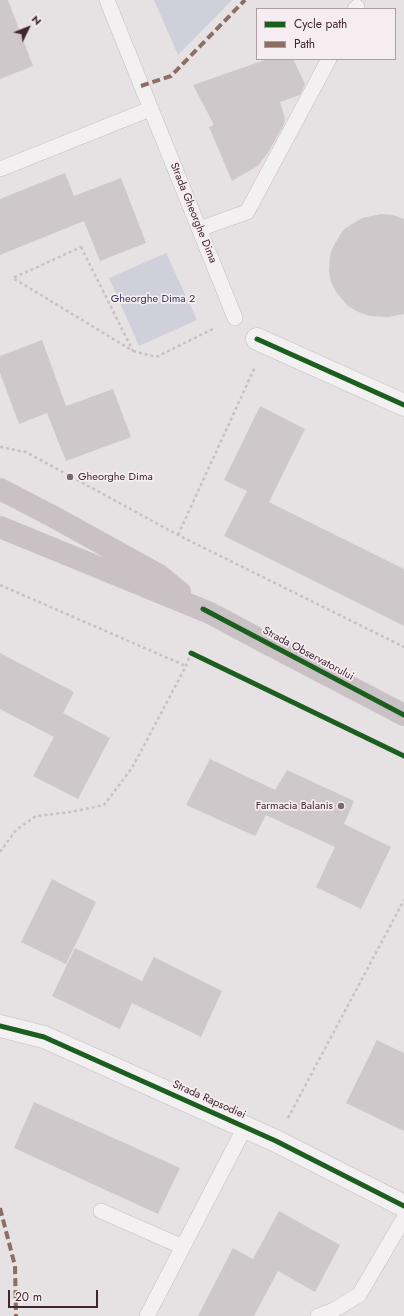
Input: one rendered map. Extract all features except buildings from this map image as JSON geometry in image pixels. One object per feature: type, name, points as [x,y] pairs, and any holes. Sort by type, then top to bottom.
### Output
[{"type":"main road","name":"Strada Observatorului","points":[[0,489],[52,516],[159,576],[203,610]]},
{"type":"main road","name":"Strada Observatorului","points":[[0,527],[203,610],[404,715]]},
{"type":"street","points":[[261,341],[404,405]]},
{"type":"street","name":"Strada Rapsodiei","points":[[0,1026],[44,1036],[276,1141],[404,1206]]},
{"type":"lane","name":"Strada Gheorghe Dima","points":[[107,0],[235,318]]},
{"type":"lane","points":[[199,229],[247,212],[328,60]]},
{"type":"lane","points":[[0,169],[150,109]]},
{"type":"lane","points":[[147,1316],[245,1127]]},
{"type":"lane","points":[[101,1211],[183,1247]]},
{"type":"lane","points":[[318,1316],[334,1310],[359,1295],[404,1218]]},
{"type":"path","points":[[133,351],[81,247],[13,278],[133,351],[156,357],[235,318]]},
{"type":"path","points":[[178,535],[261,341]]},
{"type":"path","points":[[0,448],[26,452],[178,535],[404,647]]},
{"type":"path","points":[[0,585],[186,666]]},
{"type":"path","points":[[0,852],[16,830],[36,816],[71,812],[104,805],[132,768],[186,666],[191,653],[198,656]]},
{"type":"path","points":[[276,1141],[404,900]]},
{"type":"green space","points":[[154,0],[232,0],[178,55]]},
{"type":"green space","name":"Gheorghe Dima 2","points":[[166,253],[197,320],[139,346],[109,278]]},
{"type":"marked path","points":[[141,86],[171,76],[245,0]]},
{"type":"marked path","points":[[0,1208],[15,1266],[16,1316]]},
{"type":"cycle path","points":[[257,339],[404,405]]},
{"type":"cycle path","points":[[203,609],[404,715]]},
{"type":"cycle path","points":[[191,653],[404,756]]},
{"type":"cycle path","points":[[0,1026],[44,1037],[276,1141],[404,1206]]},
{"type":"place","name":"Gheorghe Dima","points":[[70,477]]},
{"type":"place","name":"Farmacia Balanis","points":[[341,806]]}]
